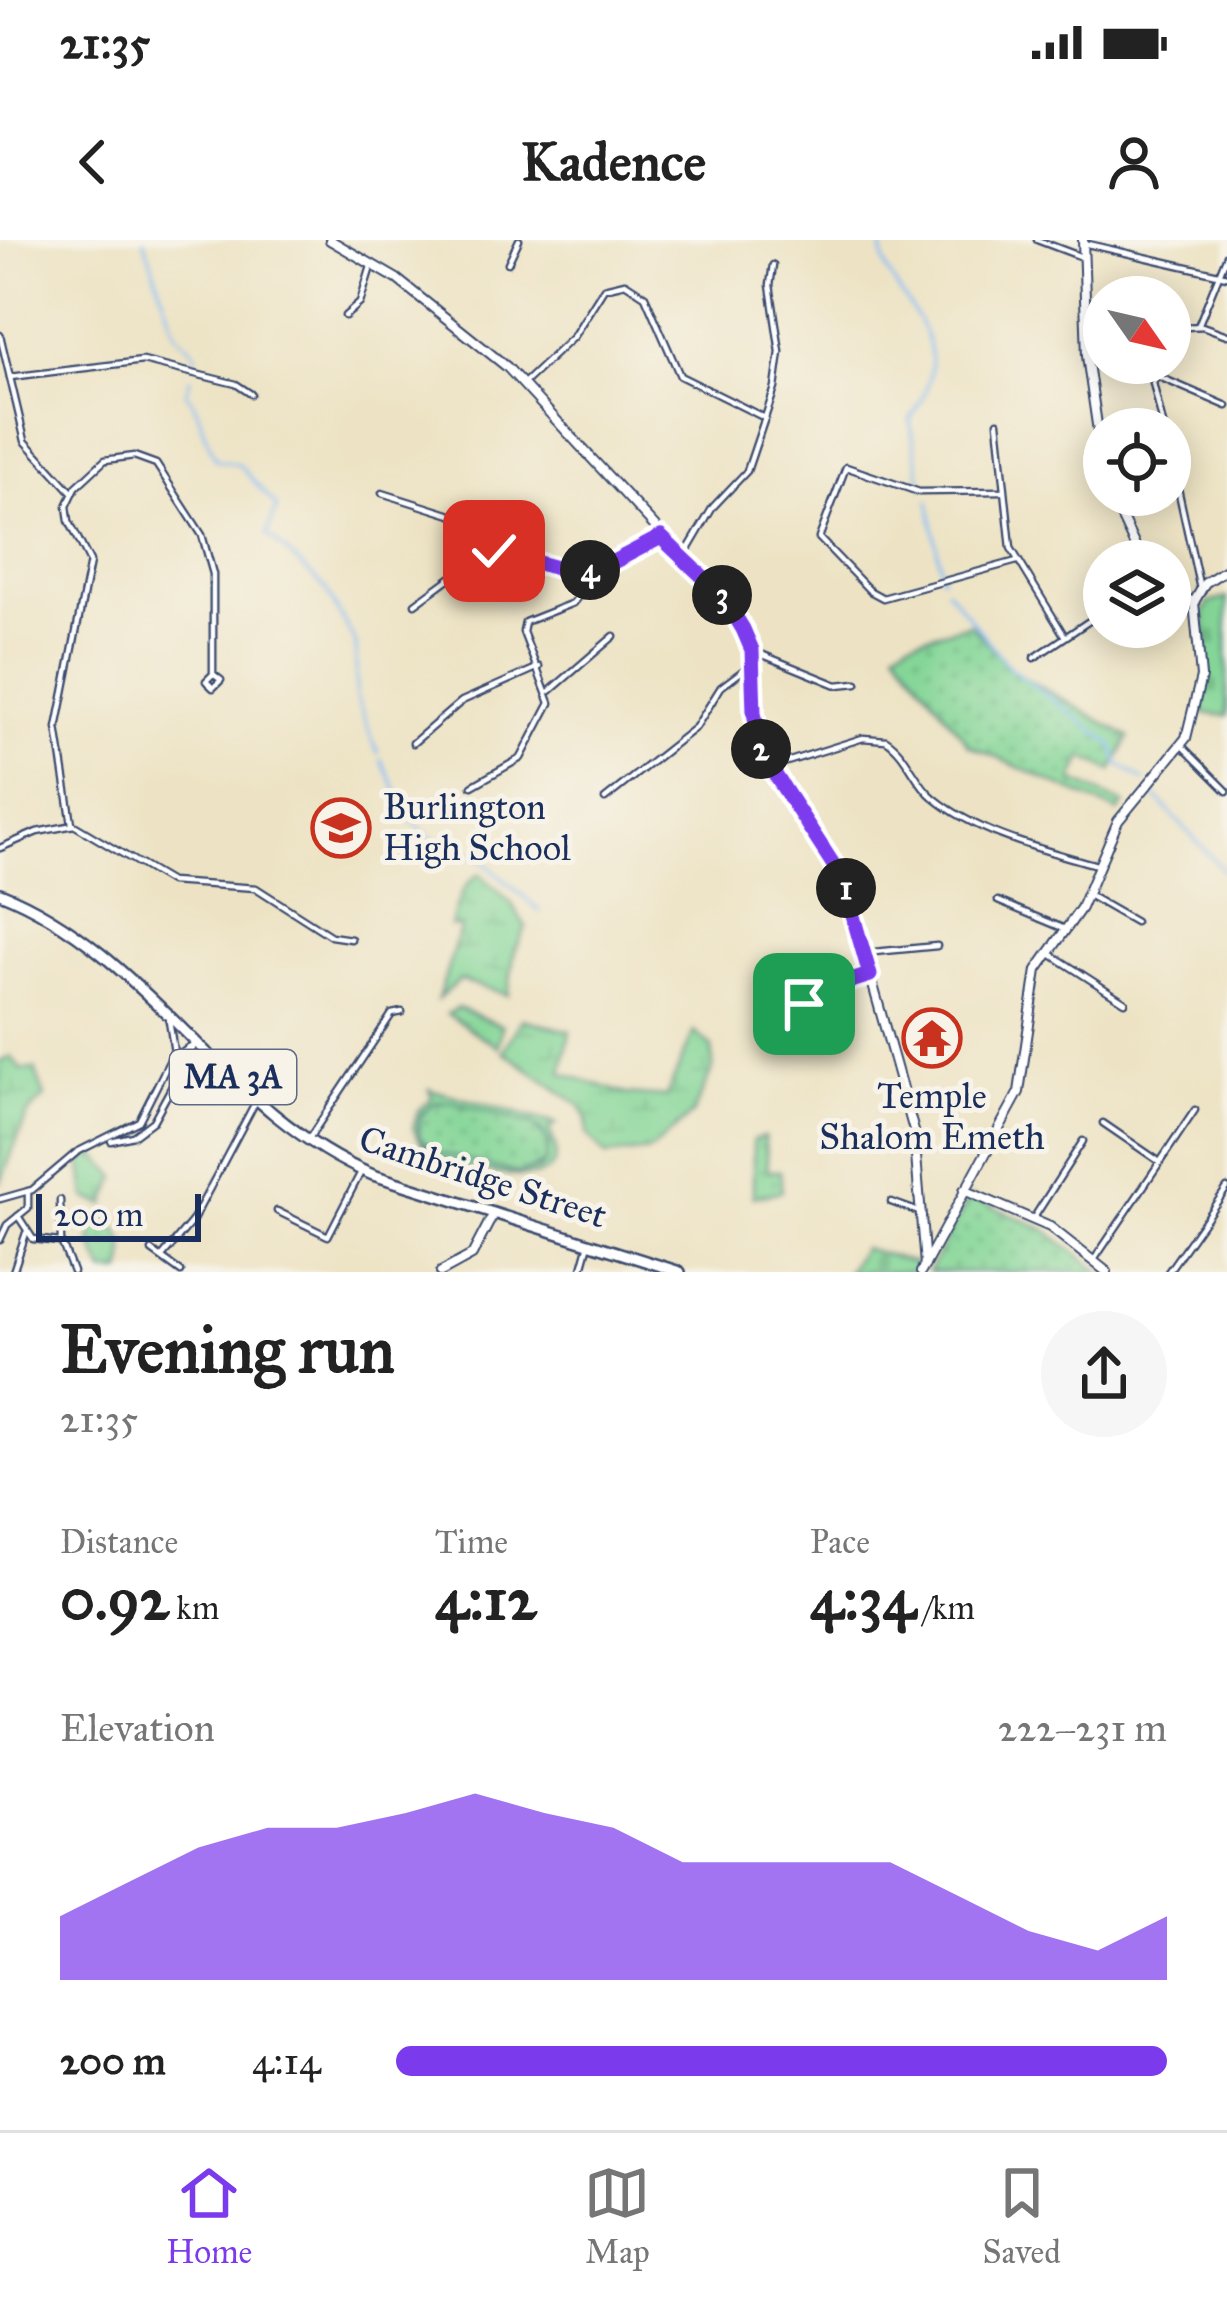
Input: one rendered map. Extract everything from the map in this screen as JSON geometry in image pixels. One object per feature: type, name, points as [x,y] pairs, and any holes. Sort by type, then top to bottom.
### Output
[{"type":"main road","name":"Cambridge Street","points":[[0,893],[68,928],[308,1140],[362,1170],[680,1272]]},
{"type":"street","points":[[330,240],[372,263],[477,341],[727,601],[752,650],[755,722],[769,768],[835,864],[864,953],[914,1131],[924,1217],[923,1268]]},
{"type":"street","points":[[508,263],[519,240]]},
{"type":"street","points":[[1037,240],[1082,257]]},
{"type":"street","points":[[1083,277],[1083,242],[1227,276]]},
{"type":"street","points":[[1198,326],[1227,255]]},
{"type":"street","points":[[345,316],[360,303],[372,263]]},
{"type":"street","points":[[683,558],[713,507],[743,478],[766,418],[780,352],[770,285],[773,265]]},
{"type":"street","points":[[523,384],[566,344],[604,288],[625,283],[645,296],[680,376],[766,418]]},
{"type":"street","points":[[1191,326],[1227,335]]},
{"type":"street","points":[[0,335],[29,450],[72,492]]},
{"type":"street","points":[[10,377],[143,361],[236,384],[251,394]]},
{"type":"street","points":[[1160,408],[1155,377],[1168,377],[1227,406]]},
{"type":"street","points":[[998,422],[1017,561],[1064,635]]},
{"type":"street","points":[[72,824],[57,735],[90,567],[87,549],[67,518],[72,492],[113,457],[147,458],[165,472],[209,553],[213,674]]},
{"type":"street","points":[[1004,491],[919,492],[846,467],[818,536],[872,593],[883,598],[1017,561]]},
{"type":"street","points":[[382,493],[461,518],[490,548],[544,565],[598,570]]},
{"type":"street","points":[[1184,516],[1200,589]]},
{"type":"street","points":[[472,786],[524,754],[550,704],[550,691],[523,632],[525,622],[573,603],[598,570],[661,537]]},
{"type":"street","points":[[415,604],[490,548]]},
{"type":"street","points":[[923,1268],[1019,1092],[1033,981],[1088,895],[1118,821],[1182,746],[1201,677],[1194,602],[1200,589],[1227,569]]},
{"type":"street","points":[[1034,658],[1083,624]]},
{"type":"street","points":[[550,691],[614,636]]},
{"type":"street","points":[[752,650],[836,685],[856,683]]},
{"type":"street","points":[[605,799],[696,728],[722,687],[753,663]]},
{"type":"street","points":[[413,743],[462,701],[539,668]]},
{"type":"street","points":[[769,768],[858,740],[886,740],[928,793],[954,812],[1032,846],[1100,866]]},
{"type":"street","points":[[1182,746],[1227,791]]},
{"type":"street","points":[[0,848],[72,824],[170,882],[256,887],[331,936],[351,939]]},
{"type":"street","points":[[1088,895],[1135,922]]},
{"type":"street","points":[[998,901],[1066,930]]},
{"type":"street","points":[[864,953],[937,946]]},
{"type":"street","points":[[1048,953],[1125,1002]]},
{"type":"street","points":[[804,1004],[816,992],[870,975]]},
{"type":"street","points":[[106,1141],[143,1117],[166,1069],[176,1041],[164,1011]]},
{"type":"street","points":[[308,1140],[392,1014],[402,1012]]},
{"type":"street","points":[[166,1069],[184,1047],[196,1042]]},
{"type":"street","points":[[0,1199],[28,1192],[77,1152],[130,1137],[152,1121],[196,1042]]},
{"type":"street","points":[[162,1257],[193,1220],[257,1099]]},
{"type":"street","points":[[1094,1260],[1195,1110]]},
{"type":"street","points":[[1102,1123],[1160,1161]]},
{"type":"street","points":[[1033,1219],[1084,1141]]},
{"type":"street","points":[[277,1211],[328,1236],[362,1170]]},
{"type":"street","points":[[1168,1272],[1227,1188]]},
{"type":"street","points":[[964,1190],[1033,1219],[1107,1272]]},
{"type":"street","points":[[0,1240],[29,1206],[28,1192]]},
{"type":"street","points":[[60,1200],[61,1241],[73,1272]]},
{"type":"street","points":[[891,1202],[924,1217],[938,1239]]},
{"type":"street","points":[[442,1272],[455,1270],[475,1251],[494,1212]]},
{"type":"street","points":[[18,1216],[26,1233],[40,1243],[61,1241]]},
{"type":"street","points":[[13,1272],[26,1233]]},
{"type":"street","points":[[581,1272],[590,1241]]},
{"type":"street","points":[[152,1251],[182,1272]]},
{"type":"green space","points":[[1227,598],[1227,716],[1202,713],[1208,674],[1204,612],[1209,603]]},
{"type":"green space","points":[[970,624],[1014,672],[1129,737],[1112,771],[1083,757],[1073,780],[1124,804],[1118,812],[969,745],[896,649],[910,640]]},
{"type":"green space","points":[[480,874],[511,903],[526,927],[514,954],[508,995],[460,980],[438,999],[461,926],[451,926],[455,911],[464,889]]},
{"type":"green space","points":[[458,1008],[502,1026],[498,1047],[447,1014]]},
{"type":"green space","points":[[522,1019],[570,1031],[562,1073],[626,1094],[666,1097],[694,1032],[712,1047],[713,1068],[693,1113],[650,1151],[606,1156],[587,1135],[587,1118],[579,1105],[503,1051]]},
{"type":"green space","points":[[11,1057],[22,1070],[35,1069],[45,1097],[27,1115],[0,1184],[0,1062]]},
{"type":"green space","points":[[429,1089],[556,1124],[549,1130],[556,1154],[550,1169],[514,1176],[429,1155],[413,1128],[418,1111],[432,1098]],"holes":[[[438,1102],[539,1128],[549,1143],[541,1168],[517,1174],[428,1147],[418,1128],[422,1114]]]},
{"type":"green space","points":[[450,1102],[534,1125],[549,1143],[545,1163],[520,1174],[436,1152],[419,1136],[420,1117],[433,1104]]},
{"type":"green space","points":[[764,1137],[768,1171],[780,1171],[782,1191],[753,1197],[753,1140]]},
{"type":"green space","points":[[96,1155],[117,1177],[105,1205],[86,1198],[81,1159]]},
{"type":"green space","points":[[970,1197],[1043,1228],[1101,1272],[928,1272]]},
{"type":"green space","points":[[96,1219],[113,1225],[122,1238],[122,1272],[104,1272],[91,1242]]},
{"type":"green space","points":[[863,1248],[918,1264],[914,1272],[847,1272]]},
{"type":"waterway","points":[[144,240],[176,334],[196,353],[194,365]]},
{"type":"waterway","points":[[883,240],[891,279],[916,316],[931,361],[926,388],[910,420],[922,487]]},
{"type":"waterway","points":[[190,379],[186,393],[217,460],[239,465],[277,507],[267,534],[325,588],[356,644],[356,697],[378,753]]},
{"type":"waterway","points":[[929,501],[942,577]]},
{"type":"waterway","points":[[946,588],[1008,666],[1112,744],[1119,764],[1144,781]]},
{"type":"waterway","points":[[381,759],[411,819],[430,838],[481,859],[540,911]]},
{"type":"waterway","points":[[1152,793],[1227,874]]},
{"type":"place","name":"Burlington High School","points":[[341,828]]},
{"type":"place","name":"Temple Shalom Emeth","points":[[932,1038]]},
{"type":"route","points":[[494,551],[557,568],[598,570],[661,537],[727,601],[752,650],[754,713],[763,756],[842,878],[870,975],[816,992],[804,1004]]}]
